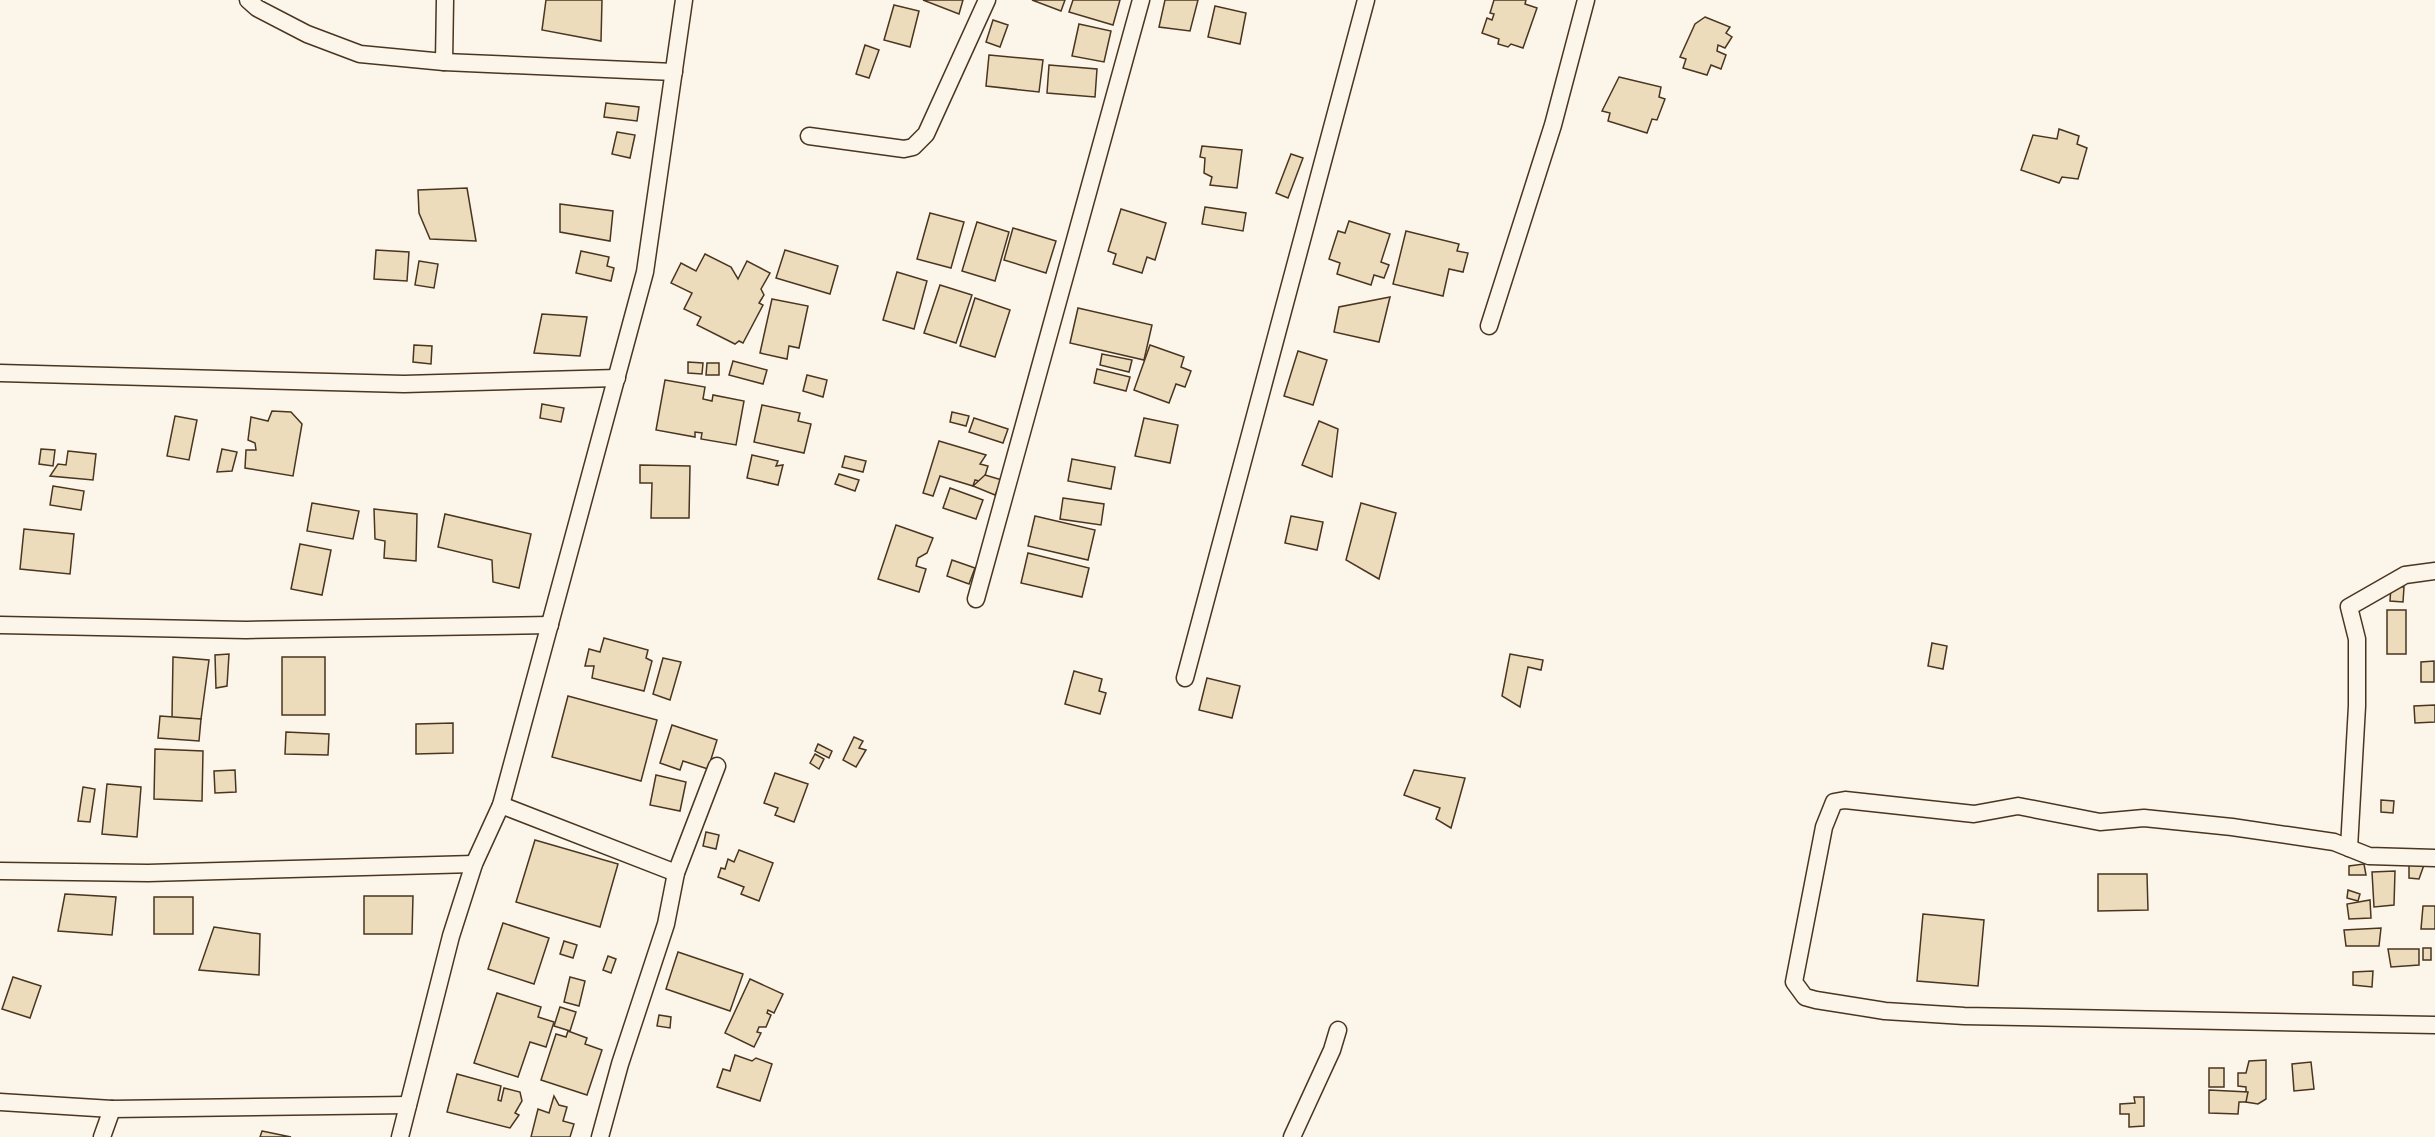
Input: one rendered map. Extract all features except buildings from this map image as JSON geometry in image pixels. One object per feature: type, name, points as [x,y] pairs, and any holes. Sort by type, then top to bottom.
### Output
[{"type":"street","points":[[248,0],[257,8],[307,34],[360,54],[444,62],[674,72]]},
{"type":"street","points":[[444,62],[445,0]]},
{"type":"street","points":[[400,1137],[451,936],[474,864],[501,805],[645,272],[684,0]]},
{"type":"street","points":[[809,136],[904,149],[913,147],[926,134],[987,0]]},
{"type":"street","points":[[976,599],[1141,0]]},
{"type":"street","points":[[1185,678],[1366,0]]},
{"type":"street","points":[[1489,326],[1553,125],[1586,0]]},
{"type":"street","points":[[0,373],[404,384],[616,378]]},
{"type":"street","points":[[2349,848],[2357,705],[2357,639],[2349,607],[2405,574],[2435,571]]},
{"type":"street","points":[[0,625],[246,630],[550,625]]},
{"type":"street","points":[[600,1137],[620,1064],[666,924],[676,873],[717,766]]},
{"type":"street","points":[[2435,858],[2369,856],[2334,842],[2232,827],[2144,818],[2100,822],[2018,806],[1974,814],[1845,800],[1834,802],[1824,827],[1794,982],[1805,997],[1886,1011],[1931,1014],[2435,1025]]},
{"type":"street","points":[[501,805],[676,873]]},
{"type":"street","points":[[0,871],[148,873],[474,864]]},
{"type":"street","points":[[1292,1137],[1332,1050],[1338,1030]]},
{"type":"street","points":[[0,1102],[112,1109],[408,1105]]},
{"type":"street","points":[[102,1137],[112,1109]]}]
